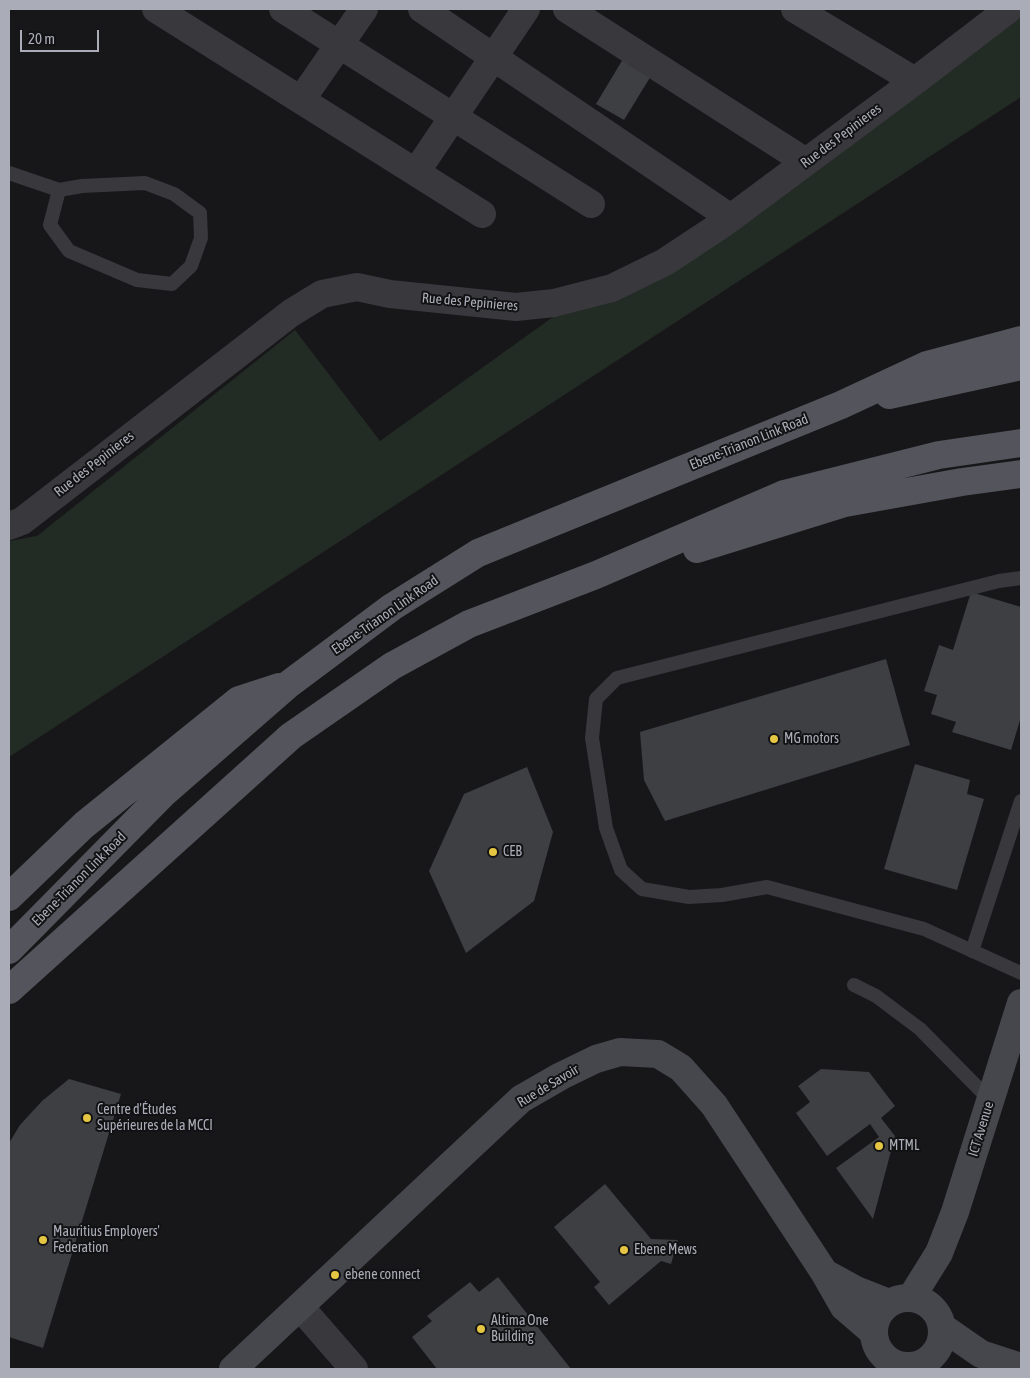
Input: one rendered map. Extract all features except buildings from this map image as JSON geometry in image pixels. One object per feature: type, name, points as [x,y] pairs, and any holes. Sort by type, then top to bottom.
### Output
[{"type":"main road","points":[[842,405],[927,365],[1021,340]]},
{"type":"main road","points":[[842,405],[1021,366]]},
{"type":"main road","name":"Ebene-Trianon Link Road","points":[[9,950],[164,794],[289,684],[392,607],[478,553],[842,405]]},
{"type":"main road","points":[[9,990],[291,736],[392,666],[468,624],[596,575],[784,494],[940,455],[1021,443]]},
{"type":"main road","points":[[596,575],[656,562],[845,503],[962,482],[1021,474]]},
{"type":"main road","points":[[845,503],[905,506],[1021,492]]},
{"type":"main road","points":[[9,897],[84,825],[239,700],[289,684]]},
{"type":"main road","points":[[9,1004],[291,736]]},
{"type":"street","points":[[156,9],[482,214]]},
{"type":"street","points":[[283,9],[591,204]]},
{"type":"street","points":[[301,100],[364,9]]},
{"type":"street","points":[[422,9],[731,218]]},
{"type":"street","points":[[416,172],[526,9]]},
{"type":"street","points":[[567,9],[806,162]]},
{"type":"street","points":[[795,9],[915,82]]},
{"type":"street","name":"Rue des Pepinieres","points":[[9,526],[22,521],[291,313],[322,294],[357,287],[390,294],[516,307],[554,303],[612,288],[665,262],[731,218],[915,82],[1009,9]]},
{"type":"street","name":"ICT Avenue","points":[[941,1322],[934,1289],[939,1253],[955,1212],[1021,1003]]},
{"type":"street","name":"Rue de Savoir","points":[[233,1369],[521,1099],[596,1059],[620,1052],[658,1054],[681,1068],[714,1105],[824,1272],[844,1307],[874,1333]]},
{"type":"street","name":"ICT Avenue","points":[[900,1300],[939,1253]]},
{"type":"street","name":"Rue de Savoir","points":[[824,1272],[856,1290],[900,1300]]},
{"type":"street","points":[[941,1322],[942,1339],[938,1350],[922,1365],[910,1367],[899,1366],[889,1362],[881,1354],[876,1344],[874,1333],[875,1321],[878,1316],[900,1300],[922,1301],[932,1307],[941,1322],[981,1354],[1021,1367]]},
{"type":"street","points":[[300,1308],[354,1369]]},
{"type":"street","points":[[931,1358],[981,1354]]},
{"type":"lane","points":[[9,173],[58,190],[82,186],[145,183],[174,194],[200,213],[201,238],[191,266],[172,284],[137,280],[69,251],[50,225],[58,190]]},
{"type":"lane","points":[[1021,578],[999,581],[617,678],[596,699],[592,738],[606,828],[621,870],[642,889],[689,897],[722,895],[767,887],[924,929],[1021,973]]},
{"type":"lane","points":[[972,951],[1021,801]]},
{"type":"lane","points":[[854,985],[876,996],[920,1029],[990,1100]]},
{"type":"shaded area","points":[[1021,15],[1021,97],[9,757],[9,541],[37,536],[295,330],[380,441],[553,317],[620,297]]},
{"type":"place","name":"MG motors","points":[[774,739]]},
{"type":"place","name":"CEB","points":[[493,852]]},
{"type":"place","name":"Centre d'Études Supérieures de la MCCI","points":[[87,1118]]},
{"type":"place","name":"MTML","points":[[879,1146]]},
{"type":"place","name":"Mauritius Employers' Federation","points":[[43,1240]]},
{"type":"place","name":"Ebene Mews","points":[[624,1250]]},
{"type":"place","name":"ebene connect","points":[[335,1275]]},
{"type":"place","name":"Altima One Building","points":[[481,1329]]}]
